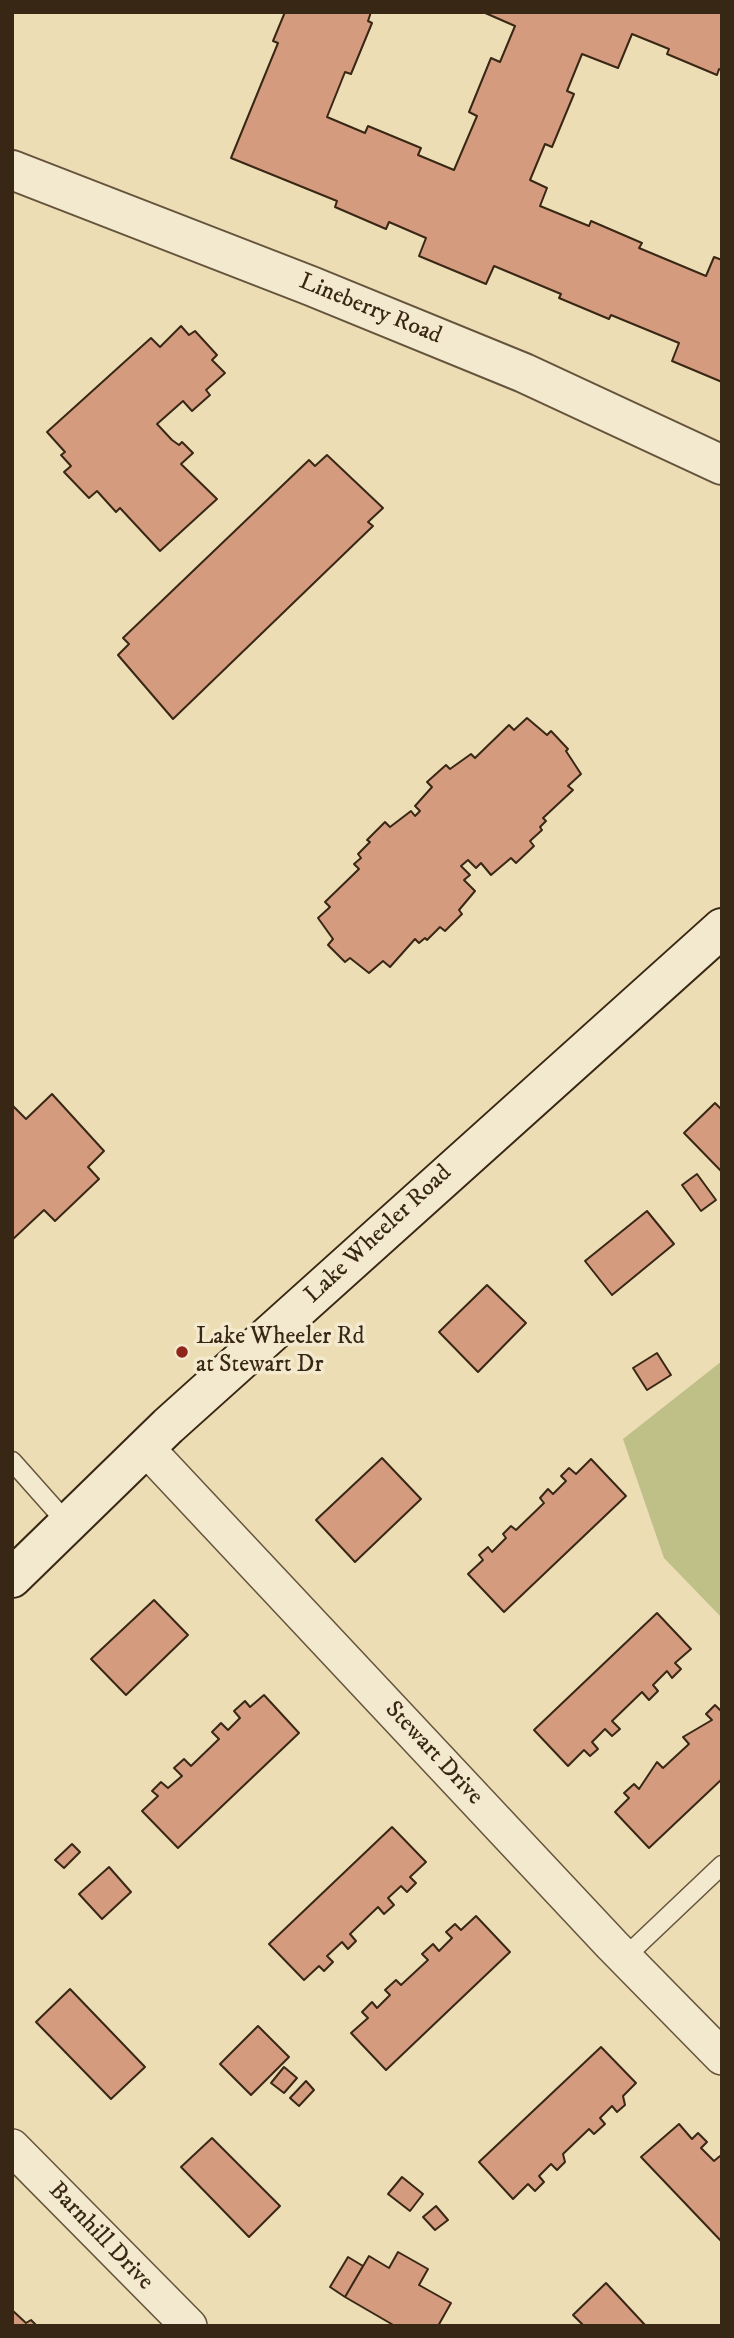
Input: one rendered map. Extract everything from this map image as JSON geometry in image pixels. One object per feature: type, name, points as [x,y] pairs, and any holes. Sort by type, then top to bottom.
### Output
[{"type":"main road","name":"Lineberry Road","points":[[12,170],[311,286],[524,373],[722,465]]},
{"type":"main road","name":"Lake Wheeler Road","points":[[12,1578],[146,1448],[405,1211],[722,928]]},
{"type":"street","name":"Stewart Drive","points":[[146,1448],[624,1958],[722,2057]]},
{"type":"street","name":"Barnhill Drive","points":[[12,2147],[189,2326]]},
{"type":"lane","points":[[12,1461],[68,1524]]},
{"type":"lane","points":[[624,1958],[722,1865]]},
{"type":"green space","points":[[722,1361],[722,1618],[664,1558],[623,1439]]},
{"type":"building","points":[[285,12],[371,12],[368,21],[372,23],[351,74],[345,72],[327,117],[365,133],[368,126],[421,148],[418,155],[454,170],[477,116],[469,112],[491,58],[500,62],[515,26],[483,12],[722,12],[722,71],[719,69],[717,75],[667,54],[669,49],[632,34],[618,68],[582,54],[567,91],[574,94],[552,147],[545,144],[530,180],[547,188],[540,206],[589,226],[591,221],[642,243],[639,248],[706,276],[714,257],[722,260],[722,382],[672,361],[679,343],[611,315],[609,319],[559,298],[561,294],[494,266],[486,284],[419,256],[426,238],[389,222],[386,229],[335,207],[337,201],[231,158],[278,43],[273,41]]},
{"type":"building","points":[[181,326],[189,335],[195,331],[217,355],[212,360],[225,373],[206,390],[210,395],[192,411],[183,401],[157,424],[172,440],[179,445],[182,442],[193,453],[181,464],[217,499],[160,551],[120,508],[116,512],[97,491],[89,498],[64,472],[71,466],[61,455],[65,452],[47,432],[151,338],[160,347]]},
{"type":"building","points":[[327,455],[383,508],[368,522],[373,526],[173,719],[118,655],[129,644],[123,638],[309,460],[315,466]]},
{"type":"building","points":[[527,718],[547,735],[551,731],[568,749],[566,751],[581,774],[568,786],[573,790],[543,818],[546,821],[540,827],[542,830],[530,841],[534,846],[516,863],[511,858],[491,875],[481,863],[476,868],[468,860],[461,866],[470,875],[464,880],[475,891],[459,910],[462,914],[445,931],[440,927],[427,940],[425,938],[419,943],[415,939],[390,967],[383,961],[369,973],[350,958],[345,962],[328,945],[333,939],[318,918],[330,907],[325,902],[359,869],[354,864],[361,858],[358,854],[370,842],[367,840],[385,822],[390,827],[411,811],[415,816],[420,811],[415,806],[432,787],[427,782],[446,765],[450,769],[471,754],[475,758],[509,725],[514,730]]},
{"type":"building","points":[[52,1094],[104,1151],[88,1167],[99,1179],[55,1221],[44,1210],[12,1240],[12,1105],[26,1119]]},
{"type":"building","points":[[715,1103],[722,1110],[722,1172],[684,1133]]},
{"type":"building","points":[[697,1174],[716,1200],[701,1211],[682,1185]]},
{"type":"building","points":[[647,1211],[674,1244],[612,1295],[585,1261]]},
{"type":"building","points":[[487,1285],[526,1323],[478,1372],[439,1332]]},
{"type":"building","points":[[657,1353],[671,1375],[647,1390],[633,1368]]},
{"type":"building","points":[[382,1458],[421,1499],[355,1562],[316,1520]]},
{"type":"building","points":[[591,1459],[626,1496],[504,1612],[468,1574],[483,1560],[479,1555],[488,1547],[492,1552],[506,1538],[503,1534],[511,1526],[516,1530],[544,1503],[540,1498],[548,1489],[553,1494],[566,1481],[561,1476],[569,1468],[576,1474]]},
{"type":"building","points":[[154,1600],[188,1635],[126,1695],[91,1659]]},
{"type":"building","points":[[657,1613],[691,1649],[675,1663],[681,1669],[672,1678],[667,1671],[653,1685],[658,1691],[649,1700],[642,1692],[612,1721],[620,1729],[612,1736],[605,1729],[592,1742],[598,1749],[590,1756],[584,1750],[568,1766],[534,1730]]},
{"type":"building","points":[[264,1695],[299,1733],[178,1848],[142,1811],[158,1796],[152,1791],[161,1782],[168,1788],[182,1776],[174,1768],[184,1759],[191,1766],[219,1739],[212,1732],[221,1723],[228,1730],[240,1718],[234,1711],[245,1701],[250,1707]]},
{"type":"building","points":[[715,1705],[722,1712],[722,1779],[649,1848],[615,1812],[629,1798],[624,1793],[634,1784],[639,1789],[657,1762],[663,1768],[689,1744],[683,1737],[712,1720],[706,1714]]},
{"type":"building","points":[[392,1827],[426,1862],[410,1877],[416,1883],[407,1892],[401,1886],[388,1898],[394,1905],[384,1914],[378,1907],[350,1934],[356,1941],[348,1949],[342,1942],[327,1956],[333,1962],[324,1971],[319,1966],[304,1980],[269,1944]]},
{"type":"building","points":[[72,1844],[80,1852],[64,1868],[55,1860]]},
{"type":"building","points":[[109,1867],[131,1892],[102,1919],[79,1894]]},
{"type":"building","points":[[476,1916],[510,1952],[386,2070],[351,2033],[368,2018],[362,2012],[372,2002],[377,2008],[390,1995],[385,1990],[396,1980],[401,1985],[428,1960],[422,1954],[433,1944],[439,1951],[452,1938],[446,1932],[455,1924],[461,1930]]},
{"type":"building","points":[[70,1989],[145,2067],[111,2099],[36,2022]]},
{"type":"building","points":[[258,2026],[289,2057],[251,2095],[220,2064]]},
{"type":"building","points":[[601,2047],[636,2083],[623,2096],[625,2105],[617,2112],[612,2106],[600,2118],[605,2124],[594,2134],[589,2129],[563,2154],[565,2162],[557,2170],[551,2164],[539,2176],[544,2182],[535,2191],[528,2184],[513,2199],[479,2162]]},
{"type":"building","points":[[284,2067],[297,2078],[284,2093],[271,2083]]},
{"type":"building","points":[[306,2081],[314,2090],[299,2106],[290,2098]]},
{"type":"building","points":[[679,2124],[692,2139],[698,2133],[707,2142],[701,2148],[714,2161],[720,2156],[722,2159],[722,2242],[641,2157]]},
{"type":"building","points":[[212,2138],[280,2206],[249,2237],[181,2167]]},
{"type":"building","points":[[402,2177],[423,2194],[410,2211],[388,2194]]},
{"type":"building","points":[[436,2206],[448,2220],[435,2230],[423,2217]]},
{"type":"building","points":[[398,2252],[428,2269],[419,2285],[451,2303],[438,2326],[395,2326],[345,2297],[369,2256],[389,2268]]},
{"type":"building","points":[[348,2257],[363,2266],[345,2297],[330,2287]]},
{"type":"building","points":[[606,2283],[644,2326],[584,2326],[573,2315]]},
{"type":"building","points":[[12,2310],[26,2323],[31,2320],[37,2326],[12,2326]]},
{"type":"place","name":"Lake Wheeler Rd at Stewart Dr","points":[[182,1352]]}]
